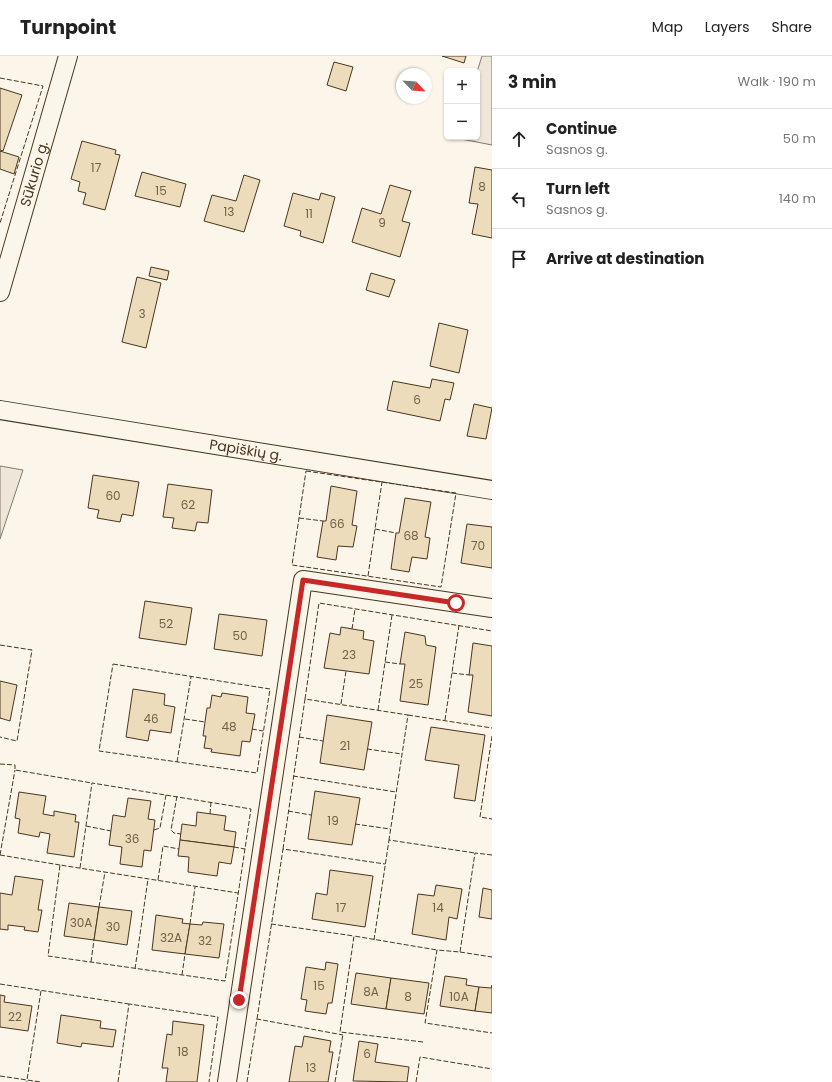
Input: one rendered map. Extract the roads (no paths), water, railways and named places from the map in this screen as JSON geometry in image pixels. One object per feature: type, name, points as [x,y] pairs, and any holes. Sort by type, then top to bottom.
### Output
[{"type":"street","name":"Sūkurio g.","points":[[0,292],[68,56]]},
{"type":"street","name":"Papiškių g.","points":[[0,410],[492,490]]},
{"type":"street","points":[[227,1082],[303,580],[492,608]]}]
